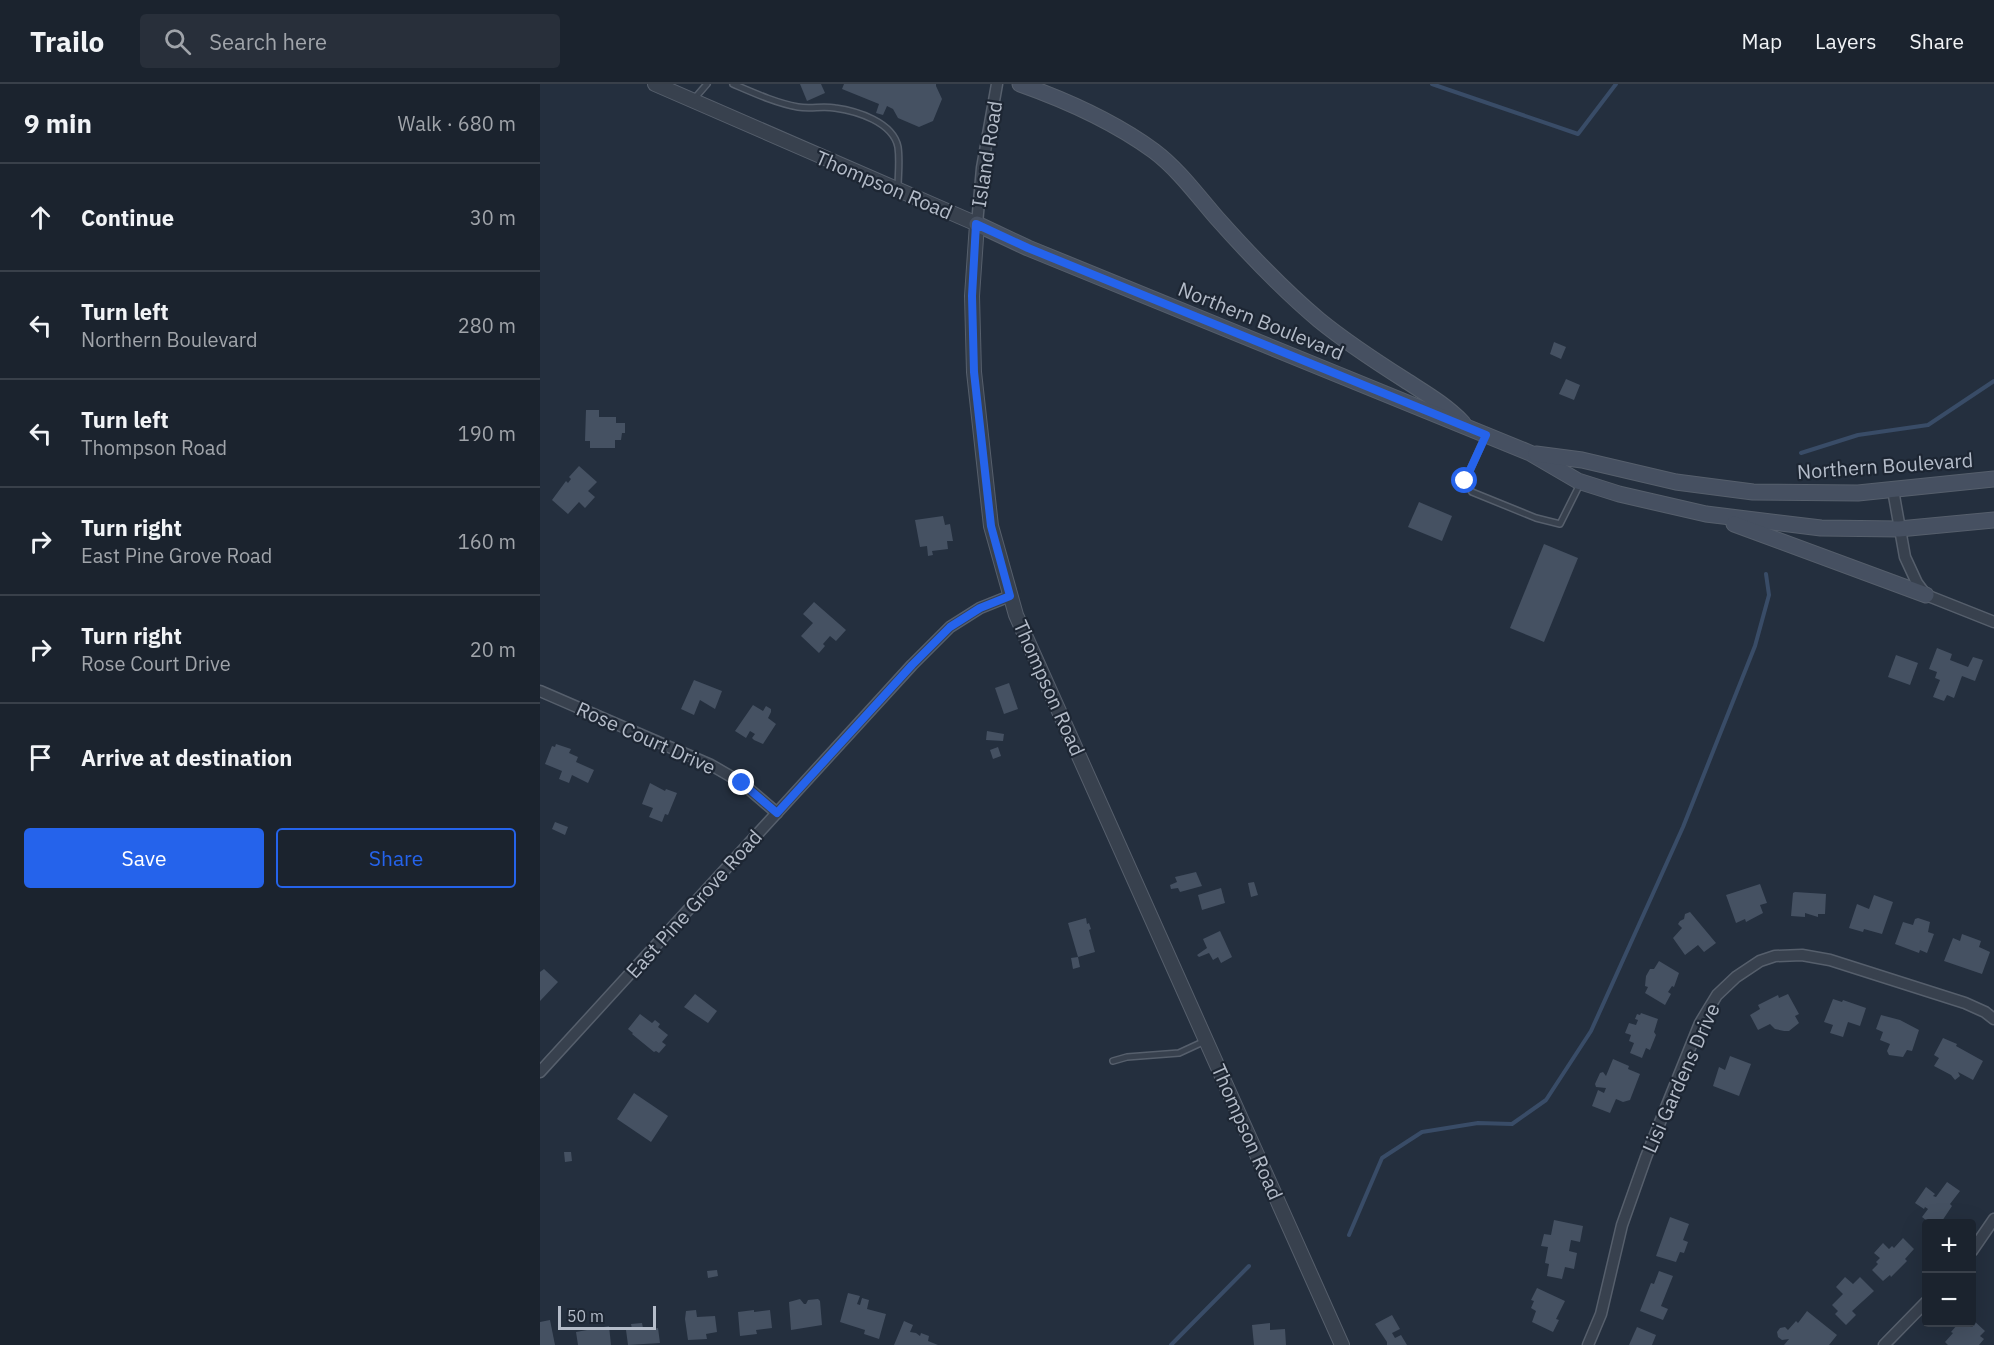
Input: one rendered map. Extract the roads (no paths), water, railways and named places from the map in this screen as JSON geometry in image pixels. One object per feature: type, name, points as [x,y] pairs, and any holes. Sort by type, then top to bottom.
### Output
[{"type":"main road","points":[[1020,84],[1100,116],[1154,152],[1175,171],[1252,256],[1319,320],[1360,351],[1449,409],[1467,428]]},
{"type":"main road","name":"Northern Boulevard","points":[[976,224],[1028,248],[1530,453],[1581,482],[1706,514],[1821,528],[1899,529],[1994,520]]},
{"type":"main road","name":"Northern Boulevard","points":[[1530,453],[1582,460],[1676,482],[1753,492],[1858,493],[1994,479]]},
{"type":"main road","points":[[1706,514],[1926,595]]},
{"type":"street","name":"Thompson Road","points":[[655,84],[976,224],[972,296],[974,372],[991,526],[1016,615],[1342,1345]]},
{"type":"street","name":"Island Road","points":[[976,224],[982,168],[998,84]]},
{"type":"street","points":[[1893,490],[1905,557],[1917,583],[1926,595],[1994,622]]},
{"type":"street","name":"East Pine Grove Road","points":[[540,1072],[912,665],[950,627],[980,608],[1010,596]]},
{"type":"street","name":"Rose Court Drive","points":[[540,691],[711,765],[742,783],[777,813]]},
{"type":"street","name":"Lisi Gardens Drive","points":[[1588,1345],[1601,1314],[1622,1225],[1646,1157],[1700,1023],[1717,995],[1736,976],[1760,961],[1775,956],[1802,955],[1821,958],[1965,1003],[1994,1019]]},
{"type":"street","points":[[1976,1244],[1994,1219]]},
{"type":"street","points":[[1884,1345],[1922,1306]]},
{"type":"lane","points":[[693,101],[707,84]]},
{"type":"lane","points":[[733,84],[799,107],[834,108],[868,117],[883,126],[893,136],[897,145],[899,161],[897,190]]},
{"type":"lane","points":[[1486,435],[1465,481],[1472,492],[1536,518],[1560,524],[1581,482]]},
{"type":"lane","points":[[1113,1061],[1179,1053],[1206,1041]]},
{"type":"waterway","points":[[1432,84],[1578,134],[1616,84]]},
{"type":"waterway","points":[[1801,453],[1858,435],[1928,425],[1994,381]]},
{"type":"waterway","points":[[1349,1235],[1382,1158],[1422,1132],[1478,1123],[1512,1124],[1546,1100],[1591,1031],[1683,827],[1755,646],[1769,595],[1766,574]]},
{"type":"waterway","points":[[1171,1345],[1249,1266]]}]
